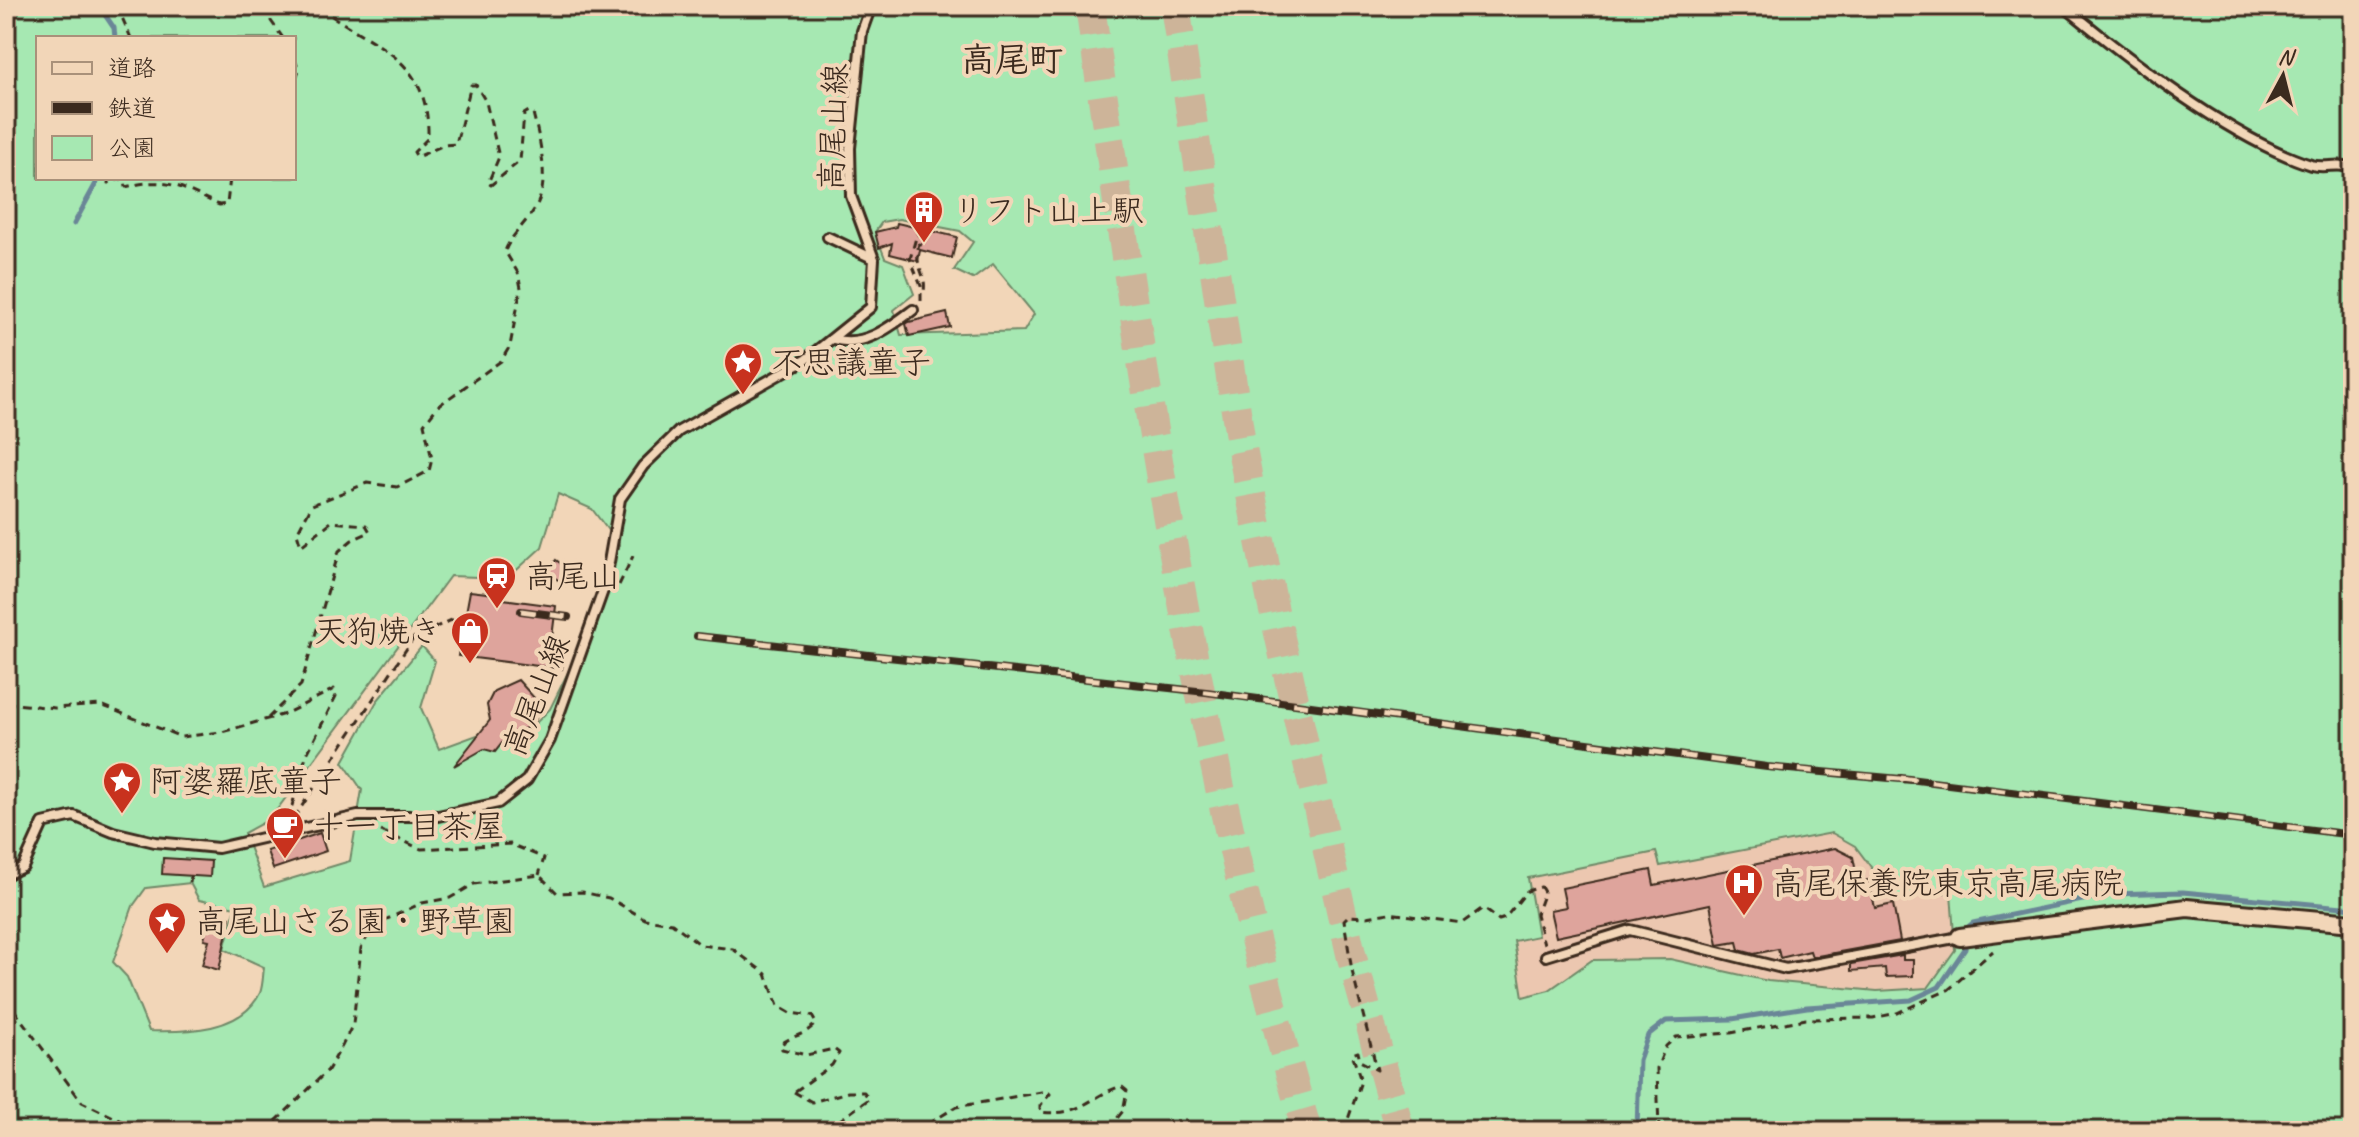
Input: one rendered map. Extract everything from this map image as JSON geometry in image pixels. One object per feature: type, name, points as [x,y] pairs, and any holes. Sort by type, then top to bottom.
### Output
[{"type":"street","points":[[1968,936],[2187,908],[2353,923]]},
{"type":"lane","name":"高尾山線","points":[[6,875],[23,867],[43,823],[74,816],[113,832],[193,847],[218,848],[358,816],[438,816],[498,803],[527,780],[550,740],[605,585],[620,499],[643,466],[679,431],[805,360],[871,307],[874,259],[867,232],[856,216],[851,180],[860,42],[871,6]]},
{"type":"lane","points":[[2064,6],[2120,51],[2251,138],[2314,166],[2345,164],[2353,168]]},
{"type":"lane","points":[[828,237],[874,259]]},
{"type":"lane","points":[[833,339],[855,343],[879,333],[913,310]]},
{"type":"lane","points":[[1546,956],[1630,930],[1786,969],[1968,936]]},
{"type":"path","points":[[117,6],[130,36]]},
{"type":"path","points":[[271,6],[271,21],[282,36]]},
{"type":"path","points":[[268,718],[301,685],[339,551],[352,540],[370,532],[366,525],[331,522],[301,546],[297,533],[312,505],[367,483],[397,487],[429,471],[432,459],[424,424],[438,406],[501,361],[510,346],[521,288],[518,273],[505,251],[513,233],[526,221],[540,198],[541,186],[538,133],[533,113],[529,111],[524,114],[520,161],[491,185],[488,183],[499,157],[486,102],[476,85],[471,85],[468,91],[468,105],[456,144],[444,145],[417,157],[414,152],[428,138],[428,112],[414,75],[373,38],[318,6]]},
{"type":"path","points":[[124,180],[126,187],[153,180],[178,185],[219,205],[227,204],[230,180]]},
{"type":"path","points":[[923,286],[910,259],[917,234],[924,236]]},
{"type":"path","points":[[922,245],[919,244],[915,260],[923,295]]},
{"type":"path","points":[[617,588],[633,556]]},
{"type":"path","points":[[285,831],[415,636],[468,613]]},
{"type":"path","points":[[6,703],[55,708],[101,705],[181,737],[222,732],[285,714],[334,689],[336,696],[306,756],[285,831]]},
{"type":"path","points":[[393,834],[421,849],[510,844],[544,858],[539,875]]},
{"type":"path","points":[[266,1131],[328,1070],[342,1046],[353,1024],[361,948],[374,925],[422,903],[450,898],[474,884],[539,875]]},
{"type":"path","points":[[539,875],[557,893],[582,892],[609,898],[645,919],[672,923],[701,945],[733,949],[766,974],[778,1006],[790,1013],[812,1016],[816,1023],[806,1034],[785,1040],[780,1045],[782,1049],[806,1055],[834,1049],[839,1053],[832,1065],[794,1092],[812,1102],[848,1092],[864,1092],[869,1099],[825,1131]]},
{"type":"path","points":[[190,883],[191,876]]},
{"type":"path","points":[[1344,1131],[1361,1081],[1352,1054],[1358,1052],[1360,1061],[1377,1070],[1352,971],[1344,920],[1348,916],[1389,913],[1462,923],[1483,908],[1499,920],[1505,918],[1527,891],[1541,887],[1544,892],[1536,914],[1546,956]]},
{"type":"path","points":[[1659,1131],[1657,1068],[1666,1046],[1676,1037],[1731,1033],[1806,1019],[1873,1018],[1897,1013],[1948,990],[2017,931]]},
{"type":"path","points":[[6,999],[82,1102],[143,1131]]},
{"type":"path","points":[[917,1131],[956,1107],[1047,1091],[1050,1094],[1040,1106],[1040,1112],[1056,1114],[1097,1101],[1121,1086],[1127,1091],[1123,1111],[1115,1121],[1117,1124],[1185,1126],[1194,1131],[1213,1131]]},
{"type":"shaded area","name":"高尾保養院東京高尾病院","points":[[1832,833],[1855,846],[1895,899],[1951,892],[1955,950],[1928,988],[1877,991],[1768,981],[1670,959],[1592,960],[1549,990],[1523,997],[1514,941],[1538,935],[1527,878],[1656,852],[1660,866]]},
{"type":"green space","points":[[6,6],[2353,6],[2353,1131],[6,1131]],"holes":[[[899,219],[960,231],[973,242],[954,270],[973,279],[993,264],[1034,314],[1024,331],[901,335],[894,310],[914,294],[903,265],[885,258],[875,232],[882,222]],[[558,494],[592,509],[619,545],[599,609],[550,709],[513,746],[488,731],[439,749],[421,708],[435,661],[422,646],[377,701],[343,762],[362,790],[350,861],[264,887],[244,833],[270,819],[450,576],[508,578],[542,547]],[[1832,833],[1855,846],[1895,899],[1951,892],[1955,950],[1928,988],[1877,991],[1768,981],[1670,959],[1592,960],[1549,990],[1523,997],[1514,941],[1538,936],[1528,878],[1656,852],[1660,866]],[[190,883],[199,900],[236,907],[224,949],[264,967],[260,993],[240,1016],[195,1030],[149,1031],[127,977],[113,962],[133,906],[146,888]]]},
{"type":"building","name":"リフト山上駅","points":[[897,223],[957,237],[952,258],[920,250],[918,261],[890,254],[892,243],[879,248],[875,232],[896,227]]},
{"type":"building","points":[[947,313],[950,327],[909,336],[906,324],[909,322]]},
{"type":"building","points":[[556,560],[574,573],[565,585],[547,572]]},
{"type":"building","points":[[470,591],[556,606],[551,645],[565,647],[562,669],[458,656]]},
{"type":"building","points":[[518,680],[537,701],[532,726],[509,734],[495,752],[484,749],[454,766],[490,720],[487,705],[494,691]]},
{"type":"building","name":"十一丁目茶屋","points":[[320,833],[326,851],[273,869],[267,851]]},
{"type":"building","points":[[1835,848],[1853,857],[1858,882],[1869,880],[1875,908],[1893,904],[1900,941],[1812,957],[1810,951],[1780,958],[1778,949],[1754,954],[1739,950],[1737,942],[1718,945],[1710,904],[1556,937],[1550,910],[1566,907],[1562,888],[1651,870],[1654,885]]},
{"type":"building","points":[[163,858],[211,861],[210,877],[162,874]]},
{"type":"building","points":[[210,913],[230,917],[219,970],[202,965],[209,940],[204,939]]},
{"type":"building","points":[[1903,955],[1903,960],[1913,960],[1913,976],[1886,977],[1885,968],[1851,971],[1851,964]]},
{"type":"waterway","points":[[99,6],[114,28],[115,36]]},
{"type":"waterway","points":[[74,224],[98,180]]},
{"type":"waterway","points":[[1637,1131],[1639,1060],[1648,1035],[1666,1021],[1732,1019],[1807,1007],[1911,1000],[1939,987],[1965,949],[1967,928],[1973,923],[2111,894],[2183,892],[2353,908]]},
{"type":"tunnel","points":[[1090,6],[1153,431],[1204,713],[1269,993],[1307,1131]]},
{"type":"tunnel","points":[[1175,6],[1241,444],[1272,602],[1351,954],[1400,1131]]},
{"type":"railway","points":[[521,611],[568,617]]},
{"type":"railway","points":[[697,636],[1206,692],[1767,767],[1912,780]]},
{"type":"railway","points":[[1901,778],[2353,835]]},
{"type":"place","name":"リフト山上駅","points":[[924,244]]},
{"type":"place","name":"不思議童子","points":[[743,396]]},
{"type":"place","name":"高尾山","points":[[497,610]]},
{"type":"place","name":"天狗焼き","points":[[470,665]]},
{"type":"place","name":"阿婆羅底童子","points":[[122,815]]},
{"type":"place","name":"十一丁目茶屋","points":[[285,860]]},
{"type":"place","name":"高尾保養院東京高尾病院","points":[[1744,917]]},
{"type":"place","name":"高尾山さる園・野草園","points":[[167,955]]},
{"type":"district","name":"高尾町","points":[[1012,59]]}]
